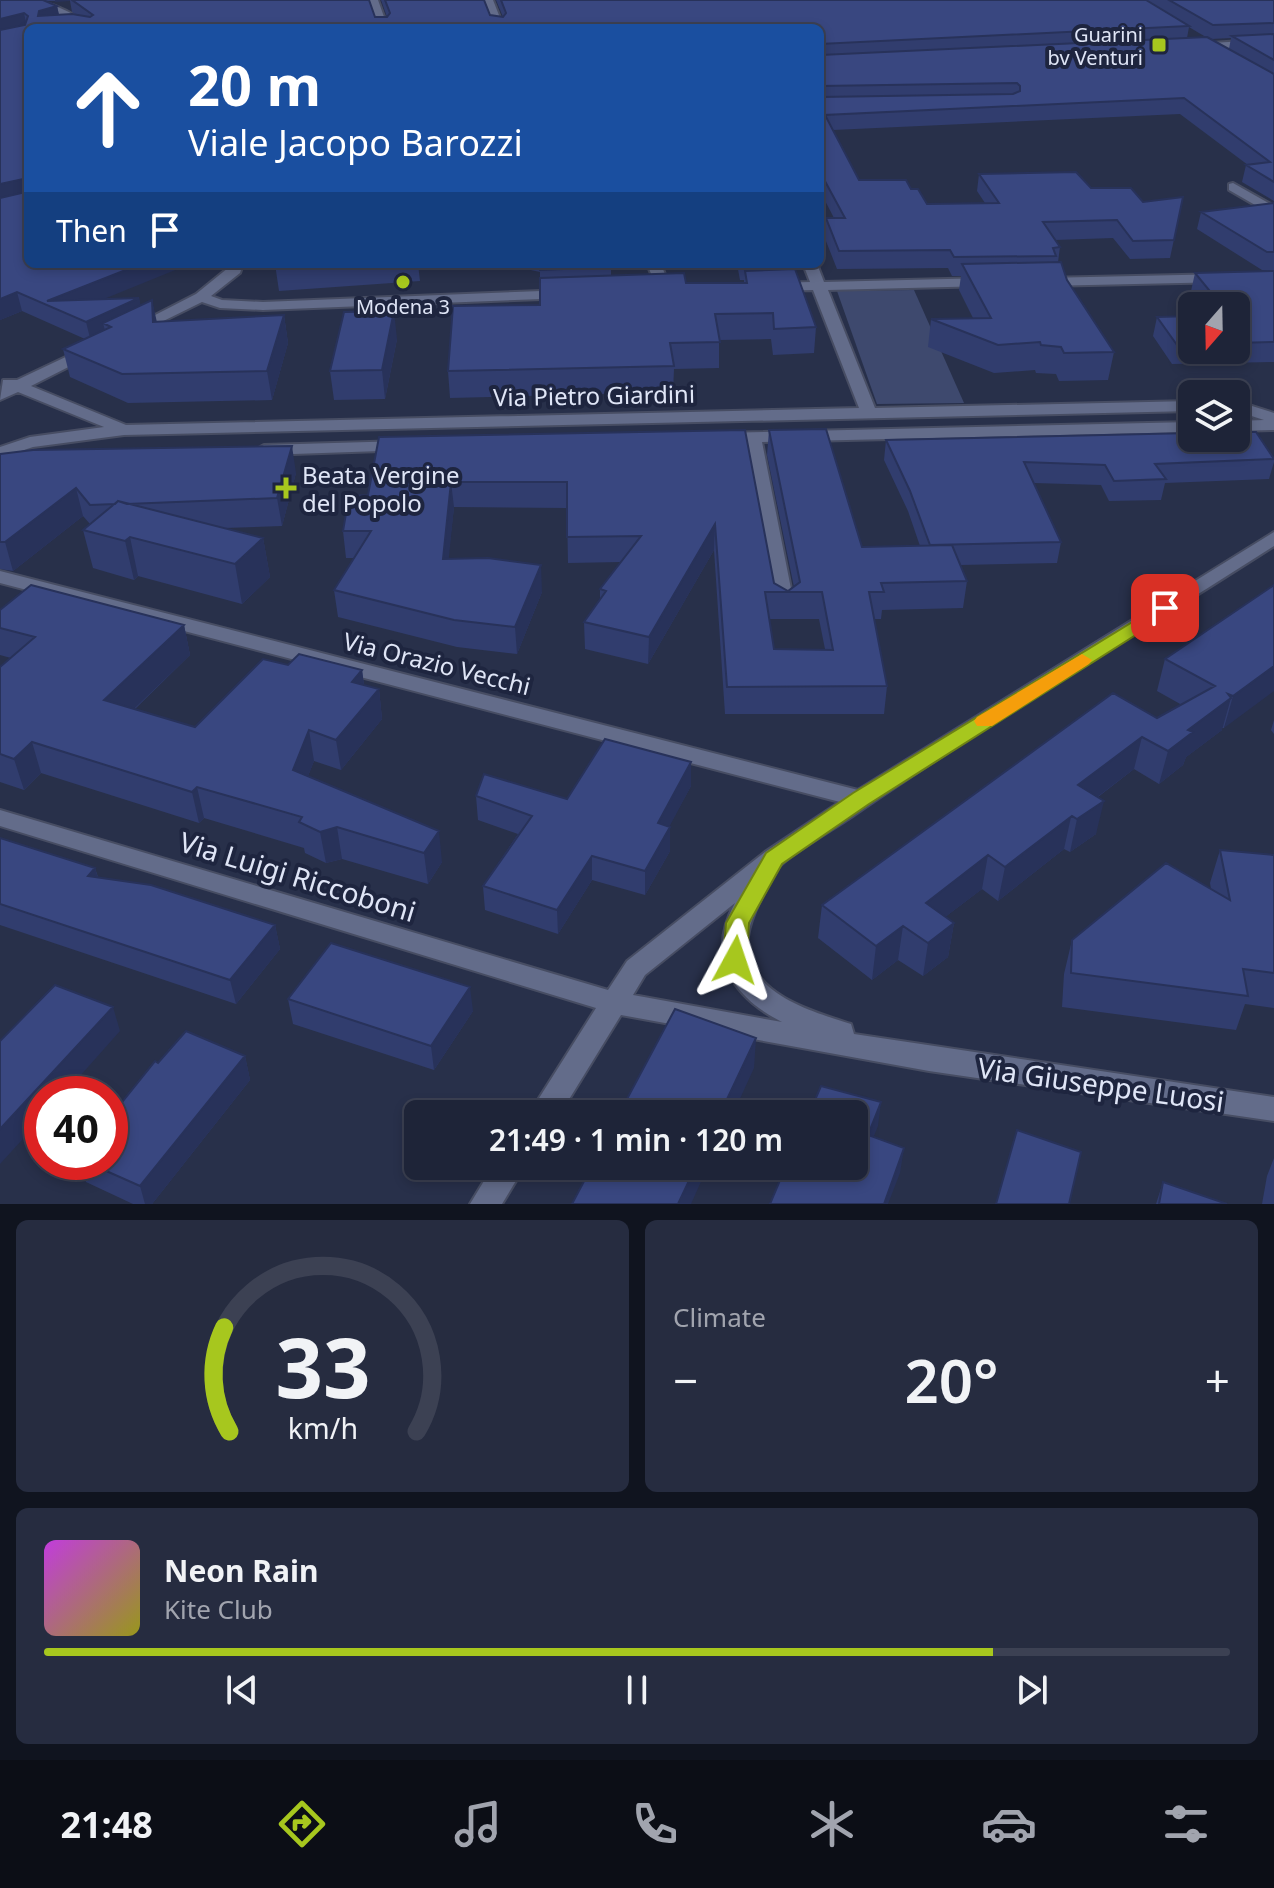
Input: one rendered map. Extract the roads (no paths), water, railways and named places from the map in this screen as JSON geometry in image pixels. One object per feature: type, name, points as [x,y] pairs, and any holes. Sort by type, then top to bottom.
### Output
[{"type":"street","points":[[27,0],[54,8],[83,24]]},
{"type":"street","points":[[373,0],[382,24]]},
{"type":"street","points":[[488,0],[497,24]]},
{"type":"street","points":[[54,8],[68,7]]},
{"type":"street","points":[[66,24],[79,21]]},
{"type":"street","points":[[1197,38],[1223,54]]},
{"type":"street","points":[[1179,47],[1274,42]]},
{"type":"street","points":[[1233,187],[1274,212]]},
{"type":"street","points":[[0,395],[201,297],[235,268]]},
{"type":"street","points":[[656,268],[664,290]]},
{"type":"street","points":[[812,268],[869,413]]},
{"type":"street","points":[[1034,282],[1274,277]]},
{"type":"street","points":[[758,287],[1002,282]]},
{"type":"street","points":[[201,297],[220,304],[263,306],[587,293]]},
{"type":"street","points":[[0,380],[124,430]]},
{"type":"street","points":[[1250,405],[1274,404]]},
{"type":"street","name":"Via Pietro Giardini","points":[[0,455],[30,442],[124,430],[1178,406]]},
{"type":"street","points":[[1250,410],[1274,418]]},
{"type":"street","points":[[1250,426],[1274,425]]},
{"type":"street","name":"Via Pietro Giardini","points":[[707,438],[1178,427]]},
{"type":"street","points":[[753,438],[785,609]]},
{"type":"street","points":[[250,450],[424,445]]},
{"type":"street","name":"Via Pietro Giardini","points":[[0,455],[78,454]]},
{"type":"street","points":[[553,1100],[636,968],[774,858],[861,799],[1270,542]]},
{"type":"street","name":"Via Orazio Vecchi","points":[[0,577],[861,799]]},
{"type":"street","name":"Via Luigi Riccoboni","points":[[0,818],[615,1003]]},
{"type":"street","name":"Via Giuseppe Luosi","points":[[774,858],[738,923],[735,960],[745,980],[763,999],[792,1015],[929,1059]]},
{"type":"street","name":"Via Giuseppe Luosi","points":[[615,1003],[929,1059],[1274,1109]]},
{"type":"street","points":[[485,1204],[501,1180]]},
{"type":"place","name":"Guarini bv Venturi","points":[[1159,45]]},
{"type":"place","name":"Modena 3","points":[[403,282]]},
{"type":"place","name":"Beata Vergine del Popolo","points":[[286,488]]}]
